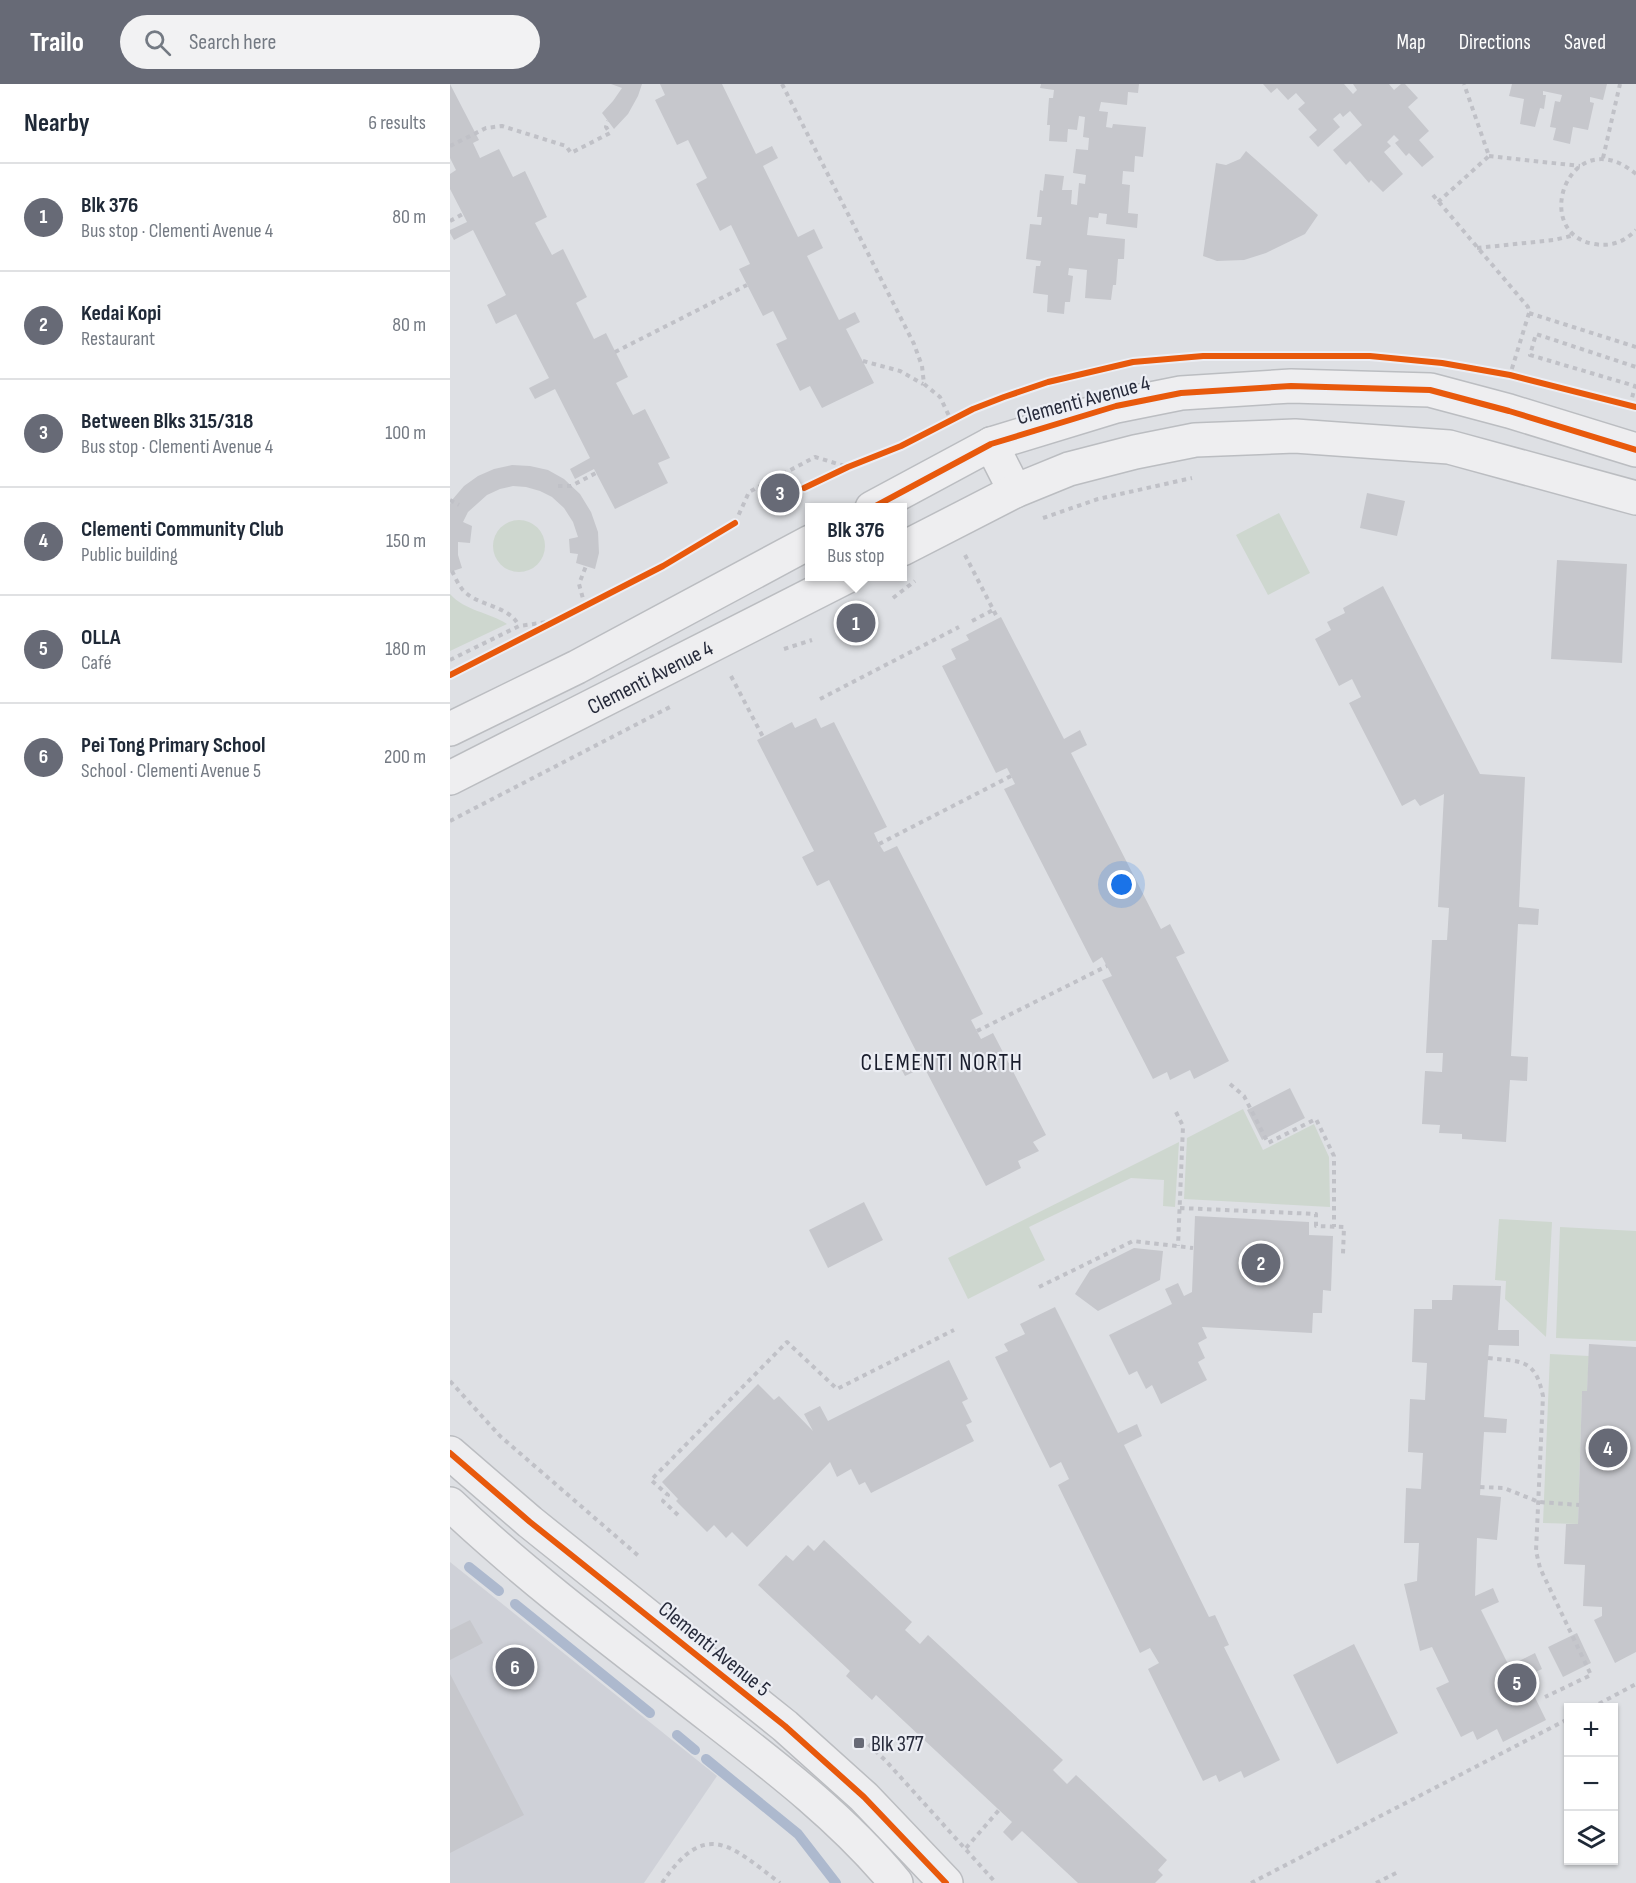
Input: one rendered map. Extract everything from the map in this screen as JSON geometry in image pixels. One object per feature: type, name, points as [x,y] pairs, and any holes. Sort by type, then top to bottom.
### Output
[{"type":"street","name":"Clementi Avenue 4","points":[[879,503],[990,444],[1116,406],[1180,393],[1291,386],[1430,390],[1509,411],[1636,450]]},
{"type":"street","points":[[1430,390],[1449,447]]},
{"type":"street","points":[[907,547],[1015,491],[1069,469],[1195,440],[1295,436],[1449,447],[1592,484],[1636,498]]},
{"type":"street","points":[[990,444],[1015,491]]},
{"type":"street","name":"Clementi Avenue 4","points":[[450,729],[578,667],[805,545]]},
{"type":"street","name":"Clementi Avenue 4","points":[[450,778],[838,581]]},
{"type":"street","name":"Clementi Avenue 5","points":[[450,1453],[530,1522],[785,1726],[864,1797],[946,1883]]},
{"type":"street","points":[[450,1504],[504,1552],[684,1697],[759,1754],[838,1823],[896,1883]]},
{"type":"path","points":[[782,84],[914,344],[922,366],[924,384]]},
{"type":"path","points":[[1464,84],[1489,156]]},
{"type":"path","points":[[1603,158],[1620,84]]},
{"type":"path","points":[[450,146],[486,128],[502,126],[566,146],[571,153],[610,133],[606,127],[608,121]]},
{"type":"path","points":[[1438,202],[1489,156],[1580,166],[1603,158],[1625,165],[1636,174]]},
{"type":"path","points":[[1580,166],[1569,177],[1561,199],[1565,223],[1575,235],[1589,243],[1605,246],[1618,243],[1636,230]]},
{"type":"path","points":[[1433,195],[1528,307],[1529,313],[1510,375]]},
{"type":"path","points":[[450,221],[463,214]]},
{"type":"path","points":[[1476,248],[1554,240],[1575,235]]},
{"type":"path","points":[[1629,237],[1636,236]]},
{"type":"path","points":[[615,351],[747,285]]},
{"type":"path","points":[[1529,313],[1636,347]]},
{"type":"path","points":[[1619,403],[1633,406],[1635,386],[1530,355],[1536,334],[1636,367]]},
{"type":"path","points":[[863,361],[900,371],[924,384],[940,397],[951,420]]},
{"type":"path","points":[[1498,373],[1521,378]]},
{"type":"path","points":[[941,425],[959,416]]},
{"type":"path","points":[[726,528],[735,523],[748,492],[815,457],[848,466]]},
{"type":"path","points":[[839,471],[859,462]]},
{"type":"path","points":[[558,486],[571,486],[596,473]]},
{"type":"path","points":[[1043,519],[1098,499],[1201,476]]},
{"type":"path","points":[[450,500],[459,505]]},
{"type":"path","points":[[965,555],[998,619]]},
{"type":"path","points":[[585,606],[579,584],[586,566]]},
{"type":"path","points":[[452,571],[462,590],[509,614],[519,626]]},
{"type":"path","points":[[575,611],[595,601]]},
{"type":"path","points":[[972,621],[993,610]]},
{"type":"path","points":[[534,632],[565,616]]},
{"type":"path","points":[[450,660],[519,626],[555,621]]},
{"type":"path","points":[[820,699],[959,627]]},
{"type":"path","points":[[773,654],[812,640]]},
{"type":"path","points":[[741,670],[731,676],[763,737]]},
{"type":"path","points":[[450,821],[678,703]]},
{"type":"path","points":[[879,844],[1011,776]]},
{"type":"path","points":[[976,1031],[1107,966]]},
{"type":"path","points":[[1230,1084],[1244,1096],[1268,1143],[1316,1119],[1334,1156],[1334,1227]]},
{"type":"path","points":[[1176,1112],[1183,1126],[1178,1246]]},
{"type":"path","points":[[1179,1208],[1316,1214],[1316,1226],[1344,1227],[1343,1254]]},
{"type":"path","points":[[1039,1287],[1132,1241],[1193,1248]]},
{"type":"path","points":[[678,1515],[663,1501],[668,1495],[651,1480],[788,1342],[837,1389],[954,1329]]},
{"type":"path","points":[[1488,1358],[1530,1366],[1539,1378],[1543,1396],[1536,1551],[1540,1568],[1591,1675],[1545,1697]]},
{"type":"path","points":[[450,1381],[500,1436],[641,1558]]},
{"type":"path","points":[[1480,1487],[1504,1488],[1539,1502],[1579,1505]]},
{"type":"path","points":[[1599,1703],[1636,1684]]},
{"type":"path","points":[[1251,1883],[1564,1722]]},
{"type":"path","points":[[862,1738],[886,1761],[996,1883]]},
{"type":"path","points":[[966,1848],[999,1810]]},
{"type":"path","points":[[662,1883],[680,1860],[705,1844],[720,1844],[735,1849],[780,1883]]},
{"type":"path","points":[[1376,1883],[1400,1870]]},
{"type":"shaded area","points":[[1279,513],[1310,573],[1268,595],[1236,535]]},
{"type":"shaded area","points":[[519,520],[529,522],[537,528],[543,536],[545,546],[543,556],[537,564],[529,570],[519,572],[509,570],[501,564],[495,556],[493,546],[495,536],[501,528],[509,522]]},
{"type":"shaded area","points":[[450,594],[470,608],[507,624],[450,651]]},
{"type":"shaded area","points":[[1243,1109],[1263,1150],[1314,1124],[1329,1157],[1330,1207],[1184,1199],[1187,1138]]},
{"type":"shaded area","points":[[1179,1142],[1175,1207],[1163,1206],[1164,1180],[1131,1178],[1029,1227],[1045,1260],[968,1299],[948,1258]]},
{"type":"shaded area","points":[[1499,1219],[1552,1222],[1546,1337],[1505,1299],[1506,1281],[1495,1280]]},
{"type":"shaded area","points":[[1560,1227],[1636,1231],[1636,1341],[1556,1338]]},
{"type":"shaded area","points":[[1550,1354],[1589,1356],[1587,1391],[1582,1392],[1578,1524],[1543,1523]]},
{"type":"shaded area","points":[[450,1562],[717,1776],[644,1883],[450,1883]]},
{"type":"building","points":[[450,84],[479,140],[473,143],[480,158],[499,149],[513,177],[525,171],[547,217],[535,223],[552,255],[563,249],[587,297],[576,303],[594,339],[606,333],[628,377],[616,383],[633,415],[645,409],[670,458],[658,463],[668,483],[615,509],[594,469],[575,479],[570,469],[590,458],[555,389],[535,399],[529,388],[549,378],[516,314],[496,324],[487,305],[506,295],[473,230],[454,240],[450,233],[450,230],[467,222],[450,189],[450,174],[456,170],[450,158]]},
{"type":"building","points":[[611,84],[642,84],[628,114],[614,129],[602,113],[622,88]]},
{"type":"building","points":[[660,84],[722,84],[756,154],[772,146],[778,158],[763,166],[798,237],[814,229],[823,248],[807,256],[839,320],[855,312],[860,322],[846,329],[874,383],[822,408],[810,386],[800,391],[776,344],[787,339],[773,311],[763,316],[739,269],[750,264],[731,225],[720,231],[696,184],[707,178],[688,140],[677,145],[655,100],[665,95]]},
{"type":"building","points":[[1041,84],[1139,84],[1138,93],[1128,92],[1127,105],[1101,102],[1099,111],[1108,112],[1106,127],[1112,128],[1113,124],[1146,127],[1143,157],[1135,156],[1134,172],[1123,171],[1122,184],[1130,185],[1128,213],[1138,214],[1137,228],[1106,224],[1107,214],[1099,213],[1098,218],[1089,217],[1087,235],[1125,239],[1124,259],[1118,259],[1116,285],[1113,285],[1111,300],[1085,298],[1087,270],[1069,268],[1068,275],[1073,276],[1070,302],[1065,302],[1064,314],[1047,312],[1048,295],[1033,293],[1036,266],[1040,266],[1041,261],[1026,259],[1030,224],[1041,225],[1042,217],[1037,217],[1040,190],[1043,191],[1045,174],[1064,176],[1062,190],[1072,190],[1071,204],[1077,205],[1079,183],[1085,184],[1086,175],[1073,173],[1076,149],[1088,150],[1089,138],[1083,137],[1085,117],[1079,116],[1077,130],[1068,129],[1067,142],[1049,141],[1050,125],[1047,125],[1049,98],[1053,98],[1054,90],[1040,88]]},
{"type":"building","points":[[1263,84],[1344,84],[1353,94],[1357,90],[1353,84],[1389,84],[1394,90],[1401,84],[1405,84],[1418,98],[1408,107],[1429,131],[1419,140],[1434,157],[1422,167],[1409,153],[1406,156],[1395,143],[1399,140],[1394,135],[1387,142],[1391,146],[1384,152],[1403,174],[1383,192],[1371,180],[1369,183],[1350,161],[1346,165],[1333,150],[1362,125],[1350,111],[1343,117],[1340,113],[1333,119],[1340,127],[1318,147],[1309,137],[1317,130],[1298,109],[1305,103],[1296,93],[1288,100],[1277,88],[1271,93]]},
{"type":"building","points":[[1512,84],[1607,84],[1603,100],[1590,97],[1590,102],[1594,103],[1588,130],[1573,127],[1570,144],[1553,140],[1556,128],[1550,127],[1555,101],[1560,102],[1562,95],[1543,91],[1543,95],[1546,95],[1544,109],[1540,108],[1535,127],[1520,124],[1524,99],[1509,96]]},
{"type":"building","points":[[1246,151],[1318,215],[1305,234],[1266,253],[1244,260],[1217,261],[1203,256],[1216,163],[1226,165],[1240,159]]},
{"type":"building","points":[[512,465],[548,470],[564,479],[580,494],[591,512],[598,532],[599,553],[595,569],[576,563],[578,554],[570,553],[569,539],[578,537],[573,522],[564,508],[552,497],[540,491],[513,486],[487,495],[468,512],[463,522],[472,526],[470,543],[458,542],[458,555],[462,568],[450,572],[450,504],[452,500],[464,486],[478,476]]},
{"type":"building","points":[[1367,493],[1405,501],[1397,536],[1360,528]]},
{"type":"building","points":[[1557,560],[1627,564],[1622,663],[1551,659]]},
{"type":"building","points":[[1383,586],[1480,774],[1525,777],[1519,907],[1539,909],[1538,925],[1518,924],[1511,1056],[1528,1057],[1527,1081],[1510,1080],[1506,1142],[1462,1139],[1462,1134],[1439,1133],[1440,1125],[1422,1124],[1425,1071],[1442,1072],[1443,1053],[1426,1053],[1432,940],[1447,940],[1449,908],[1438,907],[1444,794],[1420,806],[1415,799],[1402,806],[1349,703],[1361,697],[1352,679],[1339,686],[1315,639],[1331,630],[1327,622],[1345,613],[1343,608]]},
{"type":"building","points":[[1001,617],[1064,739],[1080,730],[1087,745],[1071,753],[1161,929],[1170,924],[1185,953],[1176,957],[1229,1061],[1194,1079],[1190,1070],[1170,1080],[1167,1072],[1153,1079],[1102,980],[1112,976],[1102,957],[1093,963],[1004,789],[1015,784],[1007,768],[996,773],[942,666],[956,659],[951,649],[969,640],[966,635]]},
{"type":"building","points":[[816,718],[821,728],[834,722],[887,827],[874,833],[879,844],[884,852],[897,846],[983,1014],[971,1020],[981,1039],[993,1033],[1046,1135],[1033,1142],[1039,1151],[1018,1161],[1021,1168],[986,1186],[924,1067],[905,1076],[898,1063],[917,1053],[829,880],[817,886],[802,857],[814,851],[757,740],[792,722],[795,728]]},
{"type":"building","points":[[1290,1088],[1305,1118],[1262,1140],[1247,1110]]},
{"type":"building","points":[[864,1202],[883,1240],[828,1268],[809,1230]]},
{"type":"building","points":[[1195,1216],[1309,1222],[1309,1235],[1333,1236],[1331,1291],[1323,1290],[1322,1313],[1313,1313],[1312,1333],[1202,1327],[1207,1338],[1198,1343],[1205,1358],[1198,1362],[1207,1380],[1161,1404],[1152,1385],[1146,1389],[1137,1371],[1129,1375],[1109,1335],[1172,1304],[1165,1289],[1178,1283],[1184,1296],[1192,1292]]},
{"type":"building","points":[[1134,1248],[1163,1251],[1160,1280],[1098,1311],[1075,1294],[1090,1270]]},
{"type":"building","points":[[1453,1285],[1501,1286],[1498,1330],[1519,1330],[1519,1346],[1489,1345],[1484,1417],[1507,1419],[1506,1433],[1484,1432],[1480,1495],[1501,1497],[1497,1540],[1477,1538],[1475,1596],[1493,1588],[1499,1602],[1481,1610],[1509,1666],[1535,1653],[1542,1669],[1525,1677],[1546,1720],[1503,1742],[1497,1729],[1477,1740],[1473,1731],[1461,1737],[1436,1688],[1449,1682],[1432,1647],[1420,1651],[1404,1584],[1417,1581],[1419,1543],[1404,1543],[1406,1488],[1421,1489],[1423,1453],[1408,1452],[1410,1399],[1425,1400],[1427,1363],[1412,1362],[1414,1309],[1432,1309],[1432,1300],[1452,1300]]},
{"type":"building","points":[[1055,1307],[1118,1433],[1137,1424],[1142,1436],[1124,1445],[1209,1617],[1215,1615],[1229,1645],[1224,1647],[1280,1760],[1244,1778],[1241,1771],[1219,1782],[1216,1775],[1203,1781],[1148,1669],[1159,1663],[1150,1648],[1140,1653],[1058,1485],[1069,1479],[1061,1462],[1050,1468],[995,1357],[1008,1351],[1004,1344],[1025,1334],[1020,1324]]},
{"type":"building","points":[[1589,1344],[1636,1347],[1636,1652],[1615,1663],[1594,1620],[1602,1616],[1602,1607],[1583,1606],[1585,1565],[1564,1564],[1566,1524],[1578,1524],[1582,1391],[1587,1391]]},
{"type":"building","points":[[949,1360],[968,1399],[962,1402],[972,1422],[966,1425],[974,1441],[871,1493],[865,1482],[859,1485],[851,1469],[837,1477],[830,1462],[747,1547],[732,1532],[726,1538],[714,1525],[707,1532],[676,1501],[678,1499],[662,1482],[758,1384],[774,1400],[779,1396],[813,1431],[804,1414],[820,1406],[828,1421]]},
{"type":"building","points":[[824,1540],[912,1622],[905,1630],[920,1644],[928,1635],[1063,1760],[1053,1770],[1067,1784],[1076,1775],[1167,1860],[1158,1870],[1163,1875],[1155,1883],[1078,1883],[1022,1831],[1012,1841],[1003,1832],[1012,1822],[876,1695],[872,1700],[846,1676],[850,1671],[758,1585],[786,1555],[793,1561],[808,1545],[814,1551]]},
{"type":"building","points":[[470,1620],[483,1643],[450,1660],[450,1630]]},
{"type":"building","points":[[1577,1633],[1591,1663],[1563,1677],[1548,1647]]},
{"type":"building","points":[[1354,1644],[1398,1733],[1337,1764],[1293,1675]]},
{"type":"building","points":[[450,1674],[524,1815],[450,1853]]},
{"type":"waterway","points":[[469,1567],[499,1591]]},
{"type":"waterway","points":[[515,1604],[650,1713]]},
{"type":"waterway","points":[[677,1735],[695,1750]]},
{"type":"waterway","points":[[706,1759],[798,1834],[836,1883]]},
{"type":"cycle path","points":[[804,488],[901,446],[973,409],[1004,397],[1048,382],[1133,362],[1203,356],[1370,356],[1442,363],[1510,375],[1636,407]]},
{"type":"cycle path","points":[[881,503],[991,444],[1116,406],[1181,393],[1291,386],[1430,390],[1509,411],[1636,450]]},
{"type":"cycle path","points":[[450,675],[663,566],[735,523]]},
{"type":"cycle path","points":[[450,1453],[530,1522],[785,1726],[864,1797],[946,1883]]},
{"type":"place","name":"Between Blks 315/318","points":[[780,493]]},
{"type":"place","name":"Blk 376","points":[[856,623]]},
{"type":"place","name":"Kedai Kopi","points":[[1261,1263]]},
{"type":"place","name":"Clementi Community Club","points":[[1608,1448]]},
{"type":"place","name":"Pei Tong Primary School","points":[[515,1667]]},
{"type":"place","name":"OLLA","points":[[1517,1683]]},
{"type":"place","name":"Blk 377","points":[[859,1743]]},
{"type":"district","name":"CLEMENTI NORTH","points":[[942,1062]]}]
